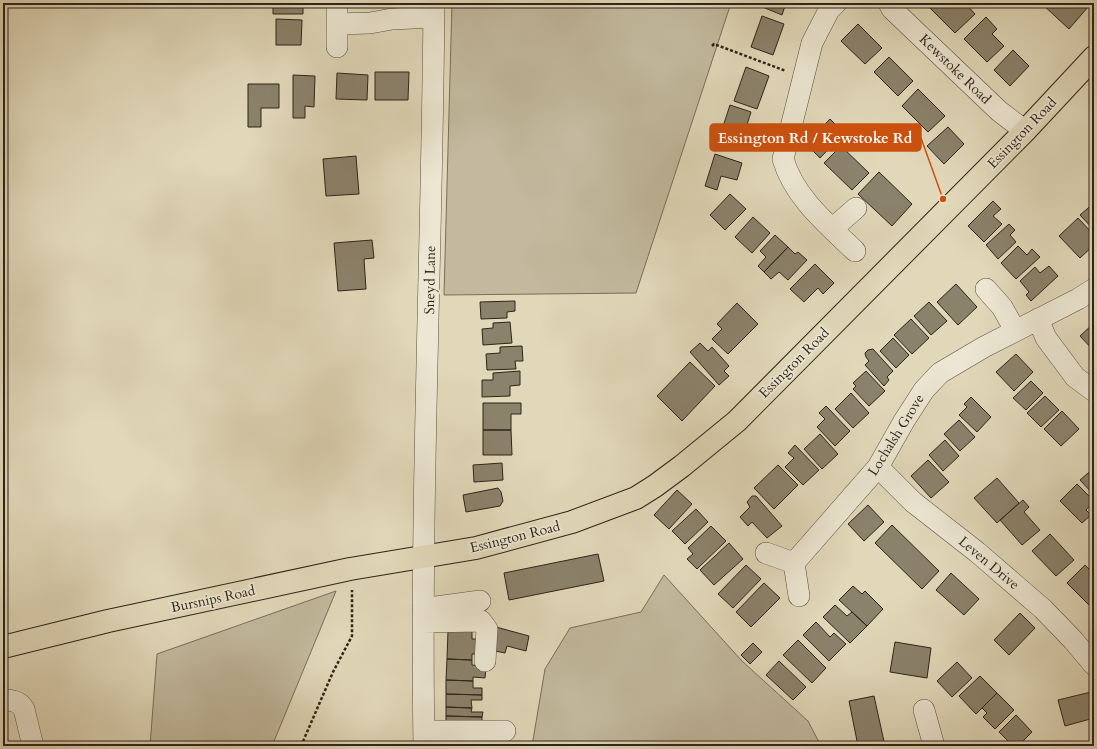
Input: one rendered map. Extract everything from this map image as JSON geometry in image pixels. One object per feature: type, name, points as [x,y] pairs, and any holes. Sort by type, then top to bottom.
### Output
[{"type":"main road","name":"Essington Road","points":[[424,557],[476,548],[572,522],[619,506],[636,498],[655,486],[682,466],[737,421],[1025,131],[1094,57]]},
{"type":"main road","name":"Bursnips Road","points":[[3,647],[108,621],[350,569],[424,557]]},
{"type":"street","points":[[337,47],[338,3]]},
{"type":"street","points":[[836,3],[829,10],[812,43],[783,159],[786,171],[804,200],[855,251]]},
{"type":"street","name":"Kewstoke Road","points":[[889,3],[892,9],[999,111],[1025,131]]},
{"type":"street","points":[[338,24],[370,23],[434,10]]},
{"type":"street","name":"Sneyd Lane","points":[[424,738],[423,615],[434,10]]},
{"type":"street","points":[[832,229],[856,208]]},
{"type":"street","points":[[986,289],[1002,307],[1015,330]]},
{"type":"street","name":"Lochalsh Grove","points":[[794,563],[878,467],[908,414],[924,390],[940,373],[984,346],[1078,299],[1094,289]]},
{"type":"street","points":[[1038,319],[1046,338],[1075,376],[1094,391]]},
{"type":"street","name":"Leven Drive","points":[[878,467],[913,502],[977,552],[1043,609],[1074,640],[1094,666]]},
{"type":"street","points":[[766,553],[794,563],[799,596]]},
{"type":"street","points":[[423,615],[480,600]]},
{"type":"street","points":[[423,615],[481,621],[487,629],[486,661]]},
{"type":"street","points":[[3,700],[12,700],[21,704],[24,709],[33,746]]},
{"type":"street","points":[[924,710],[934,746]]},
{"type":"street","points":[[424,738],[505,731]]},
{"type":"path","points":[[712,46],[714,44],[803,78]]},
{"type":"path","points":[[301,746],[333,672],[352,636],[352,591],[350,569]]},
{"type":"shaded area","points":[[452,3],[731,3],[636,293],[444,295]]},
{"type":"shaded area","points":[[664,575],[742,661],[808,721],[821,746],[532,746],[545,669],[570,628],[641,612]]},
{"type":"shaded area","points":[[336,591],[272,746],[150,746],[157,654]]},
{"type":"building","points":[[273,3],[303,3],[303,14],[273,14]]},
{"type":"building","points":[[761,3],[786,3],[782,15],[760,6]]},
{"type":"building","points":[[931,3],[965,3],[975,14],[955,33],[928,6]]},
{"type":"building","points":[[1084,3],[1088,7],[1069,29],[1042,4]]},
{"type":"building","points":[[762,16],[784,24],[773,55],[751,47]]},
{"type":"building","points":[[986,17],[997,29],[992,34],[1004,46],[987,62],[964,39]]},
{"type":"building","points":[[276,19],[302,20],[301,45],[276,45]]},
{"type":"building","points":[[858,24],[882,48],[865,64],[841,41]]},
{"type":"building","points":[[1013,50],[1029,66],[1010,86],[994,70]]},
{"type":"building","points":[[889,57],[913,81],[898,96],[874,72]]},
{"type":"building","points":[[746,67],[769,76],[757,109],[734,101]]},
{"type":"building","points":[[375,72],[409,72],[408,100],[375,100]]},
{"type":"building","points":[[337,73],[368,75],[367,100],[336,99]]},
{"type":"building","points":[[293,75],[315,76],[314,107],[305,106],[305,118],[293,118]]},
{"type":"building","points":[[248,84],[279,84],[279,108],[261,108],[261,127],[248,127]]},
{"type":"building","points":[[918,89],[945,116],[928,132],[902,106]]},
{"type":"building","points":[[730,105],[751,112],[739,150],[718,142]]},
{"type":"building","points":[[830,119],[844,133],[820,158],[806,144]]},
{"type":"building","points":[[948,127],[964,144],[944,164],[927,146]]},
{"type":"building","points":[[841,146],[869,173],[852,190],[824,163]]},
{"type":"building","points":[[715,154],[742,163],[737,180],[721,176],[717,190],[705,186]]},
{"type":"building","points":[[356,156],[359,194],[326,196],[323,159]]},
{"type":"building","points":[[879,172],[912,204],[892,226],[858,194]]},
{"type":"building","points":[[730,194],[746,209],[725,230],[710,215]]},
{"type":"building","points":[[993,201],[1001,209],[993,216],[1002,224],[984,242],[968,226]]},
{"type":"building","points":[[1094,203],[1094,230],[1080,215]]},
{"type":"building","points":[[753,217],[770,233],[752,253],[735,237]]},
{"type":"building","points":[[1078,218],[1094,235],[1094,245],[1080,258],[1059,236]]},
{"type":"building","points":[[1009,224],[1015,230],[1010,235],[1016,242],[998,259],[986,245]]},
{"type":"building","points":[[775,235],[788,247],[764,272],[758,266],[766,257],[760,251]]},
{"type":"building","points":[[372,240],[374,258],[364,259],[366,289],[338,291],[334,243]]},
{"type":"building","points":[[1018,246],[1027,255],[1032,249],[1040,257],[1016,279],[1001,263]]},
{"type":"building","points":[[788,247],[795,254],[798,252],[807,260],[788,280],[779,272],[771,279],[764,272]]},
{"type":"building","points":[[815,264],[834,283],[823,294],[818,288],[804,302],[790,289]]},
{"type":"building","points":[[1049,266],[1058,276],[1031,301],[1026,295],[1029,292],[1020,281],[1035,267],[1040,273]]},
{"type":"building","points":[[956,284],[977,307],[958,325],[937,302]]},
{"type":"building","points":[[515,301],[515,311],[507,312],[507,318],[481,319],[480,302]]},
{"type":"building","points":[[929,302],[947,321],[931,335],[914,316]]},
{"type":"building","points":[[737,303],[758,324],[728,354],[712,339],[722,329],[717,324]]},
{"type":"building","points":[[911,319],[929,338],[912,354],[894,335]]},
{"type":"building","points":[[510,322],[512,343],[483,345],[482,329],[493,328],[493,323]]},
{"type":"building","points":[[1094,323],[1094,351],[1080,336]]},
{"type":"building","points":[[893,338],[909,355],[896,368],[880,351]]},
{"type":"building","points":[[700,343],[708,351],[712,347],[729,366],[724,371],[729,376],[719,385],[690,352]]},
{"type":"building","points":[[522,346],[523,361],[515,361],[516,369],[487,370],[486,354],[500,353],[500,347]]},
{"type":"building","points":[[873,349],[893,371],[887,377],[889,380],[884,386],[865,365],[869,361],[865,353],[868,350]]},
{"type":"building","points":[[1016,354],[1033,372],[1014,391],[996,372]]},
{"type":"building","points":[[690,362],[715,386],[682,421],[657,396]]},
{"type":"building","points":[[520,371],[520,385],[510,386],[510,396],[482,397],[482,380],[493,380],[493,373]]},
{"type":"building","points":[[866,371],[885,391],[869,406],[853,389],[856,386],[853,383]]},
{"type":"building","points":[[1031,381],[1043,393],[1026,410],[1013,398]]},
{"type":"building","points":[[851,393],[869,413],[853,428],[835,409]]},
{"type":"building","points":[[1045,396],[1059,410],[1041,427],[1027,413]]},
{"type":"building","points":[[971,397],[991,417],[977,432],[959,415],[967,407],[964,404]]},
{"type":"building","points":[[483,403],[521,403],[521,414],[511,414],[511,430],[483,430]]},
{"type":"building","points":[[826,406],[850,431],[835,446],[817,427],[825,419],[819,413]]},
{"type":"building","points":[[1062,411],[1079,429],[1061,446],[1044,429]]},
{"type":"building","points":[[959,420],[975,437],[960,451],[944,434]]},
{"type":"building","points":[[483,430],[511,430],[512,455],[483,455]]},
{"type":"building","points":[[820,434],[838,454],[822,469],[804,449]]},
{"type":"building","points":[[945,440],[959,456],[943,471],[929,455]]},
{"type":"building","points":[[795,445],[819,470],[803,485],[785,467],[794,458],[788,453]]},
{"type":"building","points":[[928,460],[949,482],[931,498],[911,476]]},
{"type":"building","points":[[502,463],[503,480],[474,482],[473,465]]},
{"type":"building","points":[[778,465],[798,485],[774,509],[754,488]]},
{"type":"building","points":[[1094,468],[1094,495],[1080,480]]},
{"type":"building","points":[[997,478],[1019,503],[997,523],[974,498]]},
{"type":"building","points":[[1077,484],[1094,501],[1086,510],[1091,515],[1082,523],[1060,501]]},
{"type":"building","points":[[498,488],[501,492],[503,501],[500,506],[466,512],[463,495]]},
{"type":"building","points":[[677,490],[692,504],[669,529],[654,515]]},
{"type":"building","points":[[752,496],[756,496],[782,526],[767,538],[752,522],[748,526],[740,517],[750,507],[747,502]]},
{"type":"building","points":[[1023,500],[1029,507],[1024,512],[1040,530],[1022,545],[1000,520]]},
{"type":"building","points":[[868,505],[884,522],[864,541],[848,524]]},
{"type":"building","points":[[696,509],[708,522],[685,544],[672,531]]},
{"type":"building","points":[[892,525],[939,571],[922,589],[875,543]]},
{"type":"building","points":[[711,526],[726,541],[697,569],[687,559],[693,554],[688,548]]},
{"type":"building","points":[[1050,534],[1074,560],[1056,576],[1032,551]]},
{"type":"building","points":[[729,543],[743,559],[714,585],[700,570]]},
{"type":"building","points":[[598,554],[604,581],[509,600],[504,573]]},
{"type":"building","points":[[746,565],[761,579],[733,608],[718,594]]},
{"type":"building","points":[[1085,565],[1094,574],[1094,610],[1067,583]]},
{"type":"building","points":[[951,573],[979,599],[964,615],[936,590]]},
{"type":"building","points":[[764,583],[780,598],[751,627],[736,612]]},
{"type":"building","points":[[853,586],[862,594],[865,591],[883,609],[867,626],[839,600]]},
{"type":"building","points":[[835,605],[847,616],[852,612],[867,626],[850,643],[823,617]]},
{"type":"building","points":[[1020,613],[1035,628],[1009,655],[994,640]]},
{"type":"building","points":[[816,622],[830,637],[834,633],[846,644],[829,661],[803,635]]},
{"type":"building","points":[[496,627],[529,636],[526,651],[507,646],[505,653],[490,650]]},
{"type":"building","points":[[448,631],[472,631],[472,639],[482,639],[481,654],[472,654],[472,660],[447,659]]},
{"type":"building","points":[[798,640],[826,668],[812,683],[783,655]]},
{"type":"building","points":[[895,642],[931,648],[927,678],[890,672]]},
{"type":"building","points":[[753,643],[762,652],[750,664],[741,655]]},
{"type":"building","points":[[447,659],[472,660],[472,665],[486,666],[485,678],[473,677],[473,681],[446,680]]},
{"type":"building","points":[[779,661],[806,687],[793,700],[766,675]]},
{"type":"building","points":[[957,662],[972,678],[952,697],[937,681]]},
{"type":"building","points":[[980,676],[997,693],[976,714],[959,696]]},
{"type":"building","points":[[446,680],[473,681],[473,688],[482,688],[482,695],[446,694]]},
{"type":"building","points":[[1091,692],[1094,705],[1094,718],[1065,726],[1058,700]]},
{"type":"building","points":[[997,693],[1014,710],[995,729],[983,717],[987,713],[982,708]]},
{"type":"building","points":[[446,694],[482,695],[482,700],[471,700],[472,708],[446,707]]},
{"type":"building","points":[[874,696],[885,746],[858,746],[849,701]]},
{"type":"building","points":[[446,707],[472,708],[471,712],[483,712],[482,717],[446,716]]},
{"type":"building","points":[[1016,715],[1032,732],[1018,746],[1013,746],[999,732]]},
{"type":"building","points":[[446,716],[482,717],[482,722],[446,727]]},
{"type":"building","points":[[444,735],[481,735],[481,746],[444,746]]},
{"type":"place","name":"Essington Rd / Kewstoke Rd","points":[[943,199]]}]
